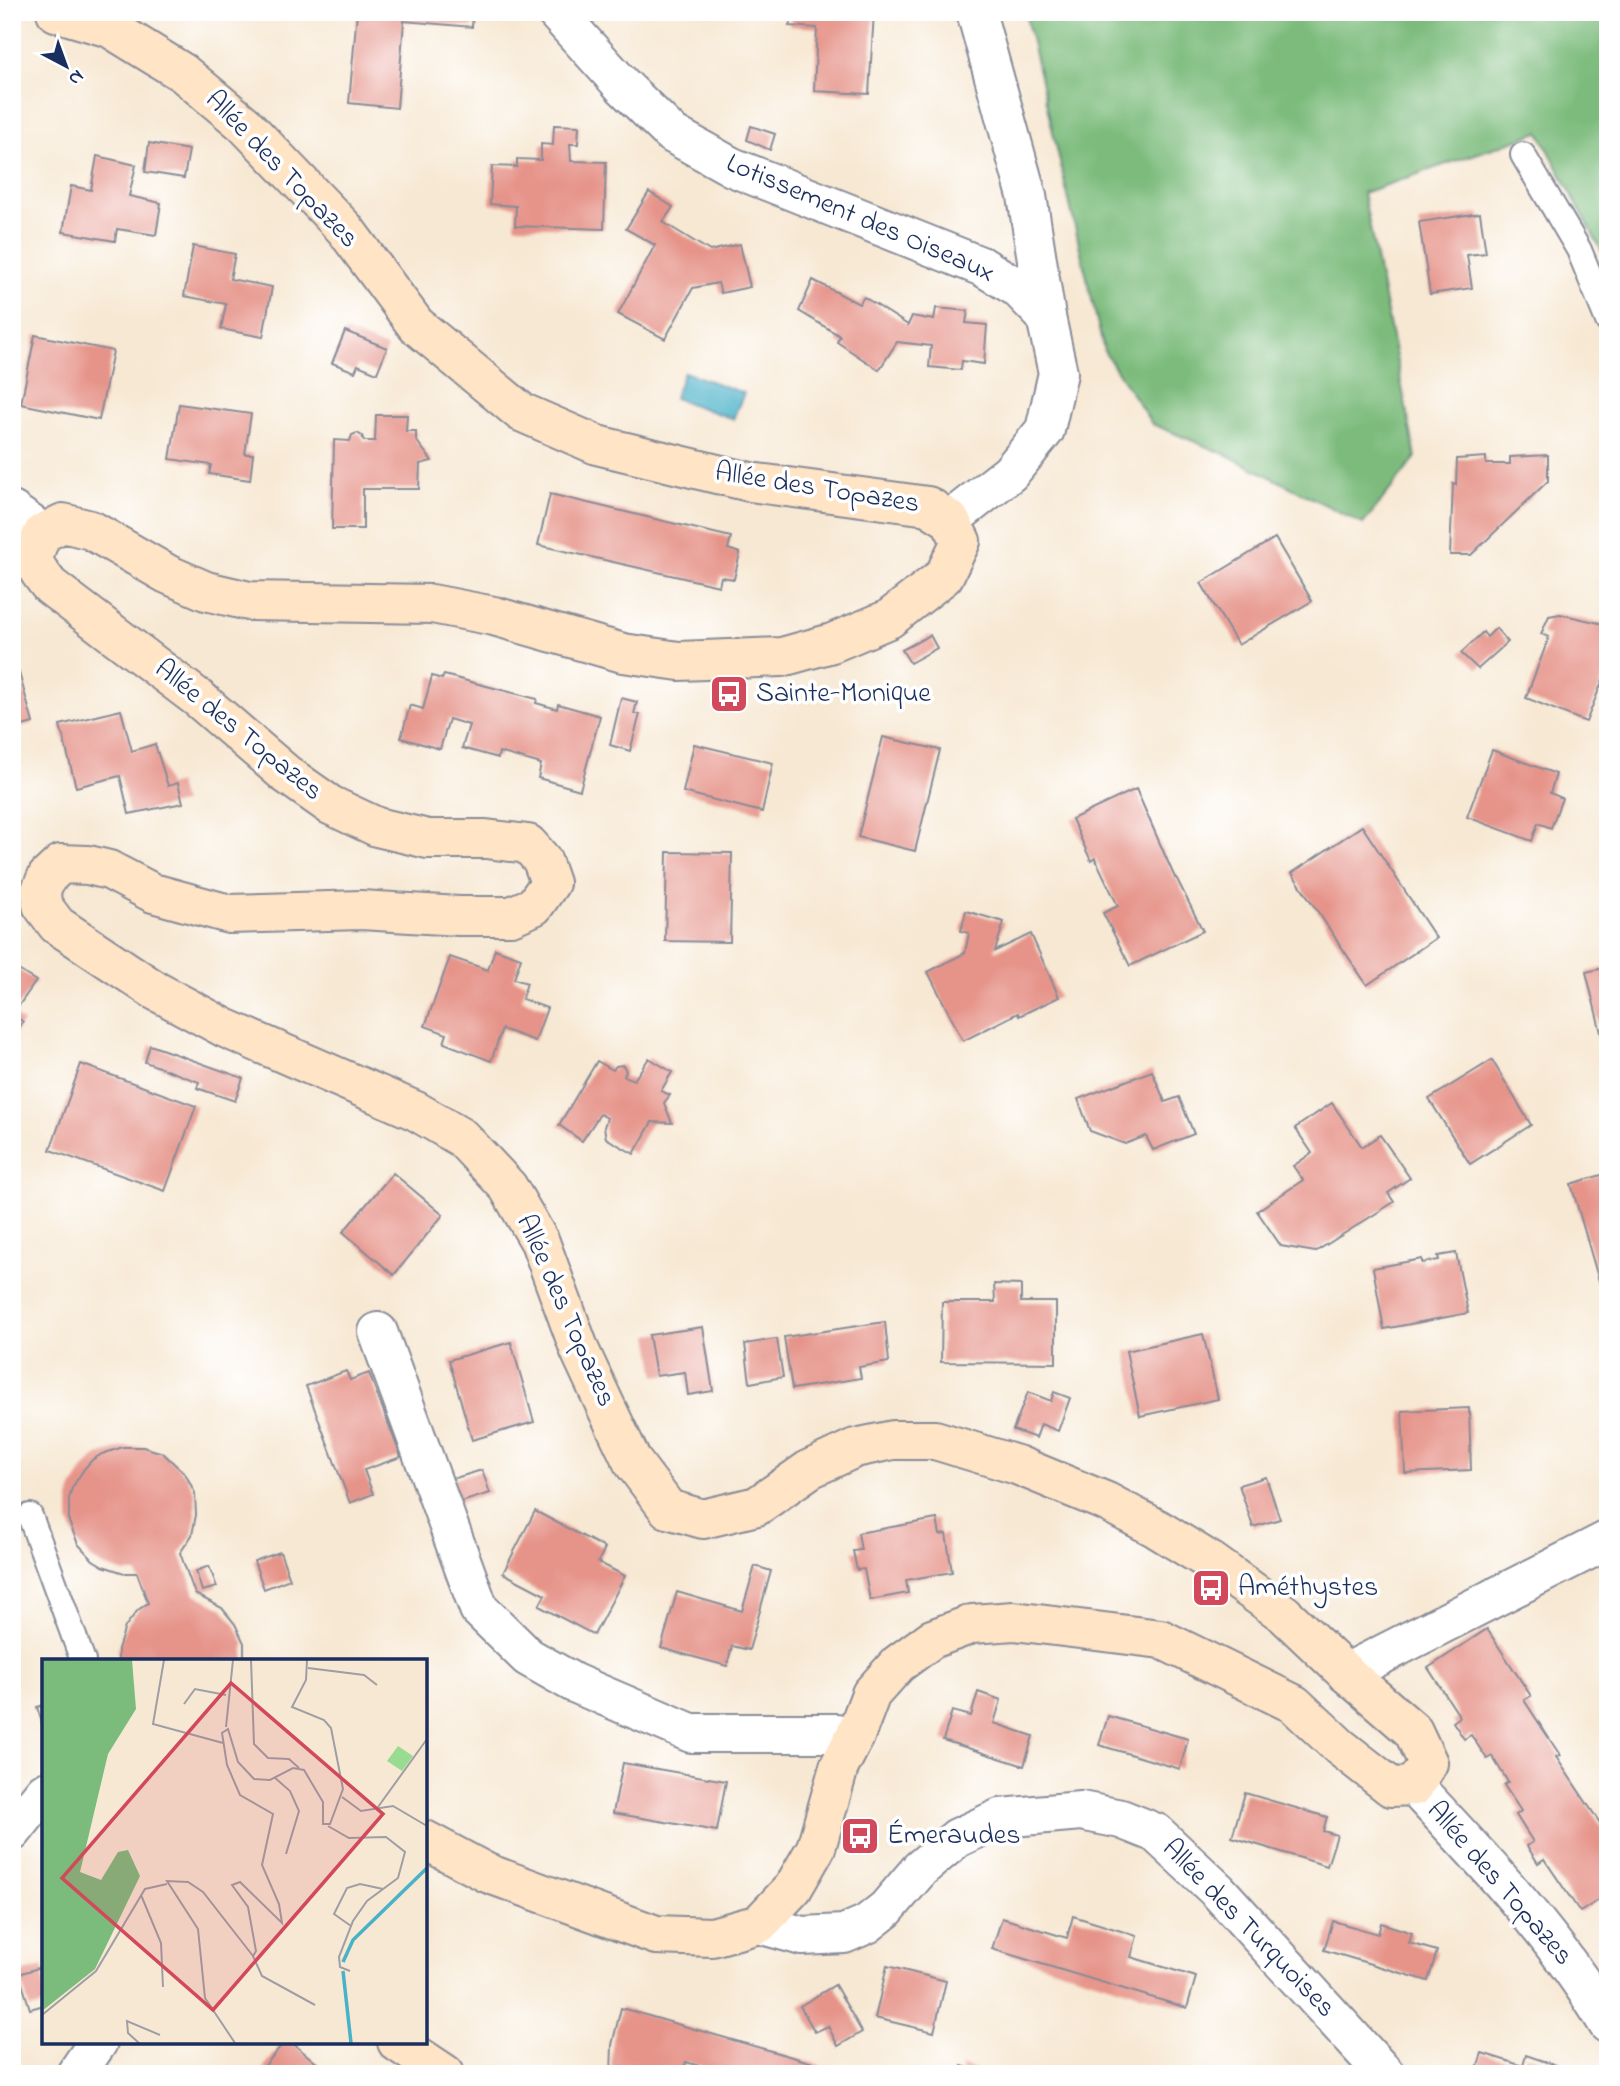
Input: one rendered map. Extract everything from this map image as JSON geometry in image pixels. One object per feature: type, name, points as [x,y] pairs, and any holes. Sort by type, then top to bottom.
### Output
[{"type":"main road","name":"Allée des Topazes","points":[[56,12],[110,29],[183,73],[244,124],[345,229],[416,325],[521,412],[597,445],[750,482],[928,506],[950,520],[961,541],[944,576],[889,619],[832,643],[782,657],[726,661],[679,660],[623,653],[527,624],[432,604],[249,601],[206,591],[167,574],[91,530],[63,523],[43,533],[33,554],[37,569],[50,586],[199,699],[286,774],[330,806],[376,827],[428,839],[486,839],[528,845],[542,860],[550,883],[534,906],[511,916],[360,910],[229,914],[153,892],[109,870],[88,865],[61,864],[47,877],[41,890],[42,905],[57,925],[156,991],[225,1028],[416,1111],[463,1138],[508,1187],[540,1242],[579,1351],[632,1461],[668,1509],[703,1519],[731,1514],[757,1506],[810,1469],[855,1448],[893,1440],[935,1440],[1017,1465],[1107,1502],[1156,1528],[1213,1563],[1284,1614],[1413,1731],[1428,1763],[1415,1786],[1391,1787],[1340,1747],[1294,1704],[1161,1639],[1014,1621],[972,1624],[932,1639],[898,1664],[871,1694],[839,1768],[816,1848],[793,1888],[760,1923]]},
{"type":"main road","points":[[427,1841],[487,1873],[656,1935],[712,1937],[760,1923]]},
{"type":"main road","points":[[400,2044],[445,2074]]},
{"type":"street","name":"Lotissement des Oiseaux","points":[[556,12],[622,85],[671,133],[732,167],[983,267],[1018,288],[1046,317]]},
{"type":"street","points":[[950,520],[1010,472],[1045,430],[1058,373],[1046,317],[1027,195],[976,12]]},
{"type":"street","points":[[12,511],[43,533]]},
{"type":"street","points":[[378,1332],[479,1609],[528,1657],[574,1683],[691,1733],[836,1733],[855,1736]]},
{"type":"street","points":[[1346,1673],[1608,1540]]},
{"type":"street","name":"Allée des Topazes","points":[[1415,1786],[1595,1976],[1608,2024]]},
{"type":"street","points":[[12,1832],[42,1794]]},
{"type":"street","name":"Allée des Turquoises","points":[[760,1923],[802,1936],[844,1934],[867,1924],[886,1909],[920,1869],[957,1838],[1000,1818],[1081,1811],[1121,1819],[1156,1833],[1218,1891],[1385,2074]]},
{"type":"street","points":[[76,2074],[97,2044]]},
{"type":"lane","points":[[1523,155],[1578,250],[1608,321]]},
{"type":"lane","points":[[30,1516],[82,1659]]},
{"type":"green space","points":[[1025,12],[1608,12],[1608,263],[1539,132],[1363,193],[1416,457],[1363,524],[1229,456],[1152,424],[1104,351]]},
{"type":"water","points":[[684,372],[744,393],[733,419],[674,398]]},
{"type":"building","points":[[357,12],[473,12],[472,27],[404,21],[397,108],[349,103]]},
{"type":"building","points":[[794,12],[874,12],[869,94],[814,91],[817,28],[789,26]]},
{"type":"building","points":[[554,125],[579,126],[578,144],[570,144],[571,161],[606,162],[604,229],[515,226],[516,206],[490,204],[492,166],[517,167],[517,159],[541,160],[541,144],[553,145]]},
{"type":"building","points":[[751,126],[775,134],[770,150],[747,140]]},
{"type":"building","points":[[149,143],[189,150],[184,178],[145,172]]},
{"type":"building","points":[[97,156],[136,165],[129,196],[161,203],[156,235],[117,229],[115,241],[63,232],[71,186],[91,190]]},
{"type":"building","points":[[649,192],[673,207],[663,222],[710,251],[740,244],[750,287],[721,293],[718,283],[693,288],[665,339],[618,314],[655,245],[626,229]]},
{"type":"building","points":[[1480,213],[1486,253],[1467,255],[1472,288],[1430,294],[1419,222]]},
{"type":"building","points":[[193,246],[235,254],[230,279],[272,287],[263,337],[221,329],[226,304],[184,296]]},
{"type":"building","points":[[813,280],[859,304],[864,297],[908,325],[912,316],[934,320],[936,308],[968,311],[966,323],[987,325],[984,364],[962,361],[961,370],[929,367],[931,346],[897,342],[879,370],[837,342],[840,336],[799,311]]},
{"type":"building","points":[[345,331],[387,348],[377,373],[358,365],[355,372],[332,363]]},
{"type":"building","points":[[35,335],[113,351],[99,420],[21,404]]},
{"type":"building","points":[[179,404],[251,414],[245,454],[253,454],[250,480],[209,474],[211,465],[170,459]]},
{"type":"building","points":[[376,415],[407,415],[406,431],[416,431],[416,440],[432,461],[420,464],[419,489],[363,489],[363,529],[332,529],[334,440],[350,441],[352,435],[357,433],[364,441],[375,441]]},
{"type":"building","points":[[1548,455],[1548,481],[1471,555],[1450,555],[1453,484],[1456,485],[1457,459],[1486,457],[1486,464],[1510,464],[1510,457]]},
{"type":"building","points":[[550,494],[731,537],[728,549],[740,553],[734,579],[721,577],[719,586],[538,545]]},
{"type":"building","points":[[1275,538],[1312,601],[1238,645],[1201,583]]},
{"type":"building","points":[[1560,614],[1608,625],[1608,667],[1586,722],[1526,698],[1549,637],[1541,634],[1549,616]]},
{"type":"building","points":[[1496,628],[1508,642],[1478,669],[1461,653],[1483,632],[1487,637]]},
{"type":"building","points":[[930,635],[937,648],[910,663],[902,650]]},
{"type":"building","points":[[12,662],[16,662],[33,723],[12,729]]},
{"type":"building","points":[[444,675],[537,699],[536,703],[557,709],[558,704],[600,716],[580,790],[538,778],[541,764],[499,752],[498,758],[462,748],[469,725],[449,719],[440,749],[401,738],[410,705],[423,709],[432,676],[442,679]]},
{"type":"building","points":[[621,698],[637,702],[634,714],[640,714],[630,751],[610,745]]},
{"type":"building","points":[[121,710],[132,751],[155,744],[168,786],[178,783],[183,803],[129,814],[120,776],[76,787],[60,725]]},
{"type":"building","points":[[883,737],[940,750],[915,851],[858,837]]},
{"type":"building","points":[[694,744],[773,763],[762,812],[683,792]]},
{"type":"building","points":[[1492,750],[1556,774],[1550,793],[1562,798],[1551,828],[1538,823],[1532,841],[1467,817]]},
{"type":"building","points":[[1136,789],[1175,878],[1203,931],[1130,966],[1103,913],[1118,906],[1095,858],[1091,861],[1072,819]]},
{"type":"building","points":[[1362,826],[1436,938],[1367,985],[1292,873]]},
{"type":"building","points":[[667,852],[732,853],[730,942],[665,941]]},
{"type":"building","points":[[966,911],[1004,922],[995,951],[1031,934],[1059,997],[1019,1016],[1018,1013],[963,1041],[928,972],[965,953],[969,933],[961,931]]},
{"type":"building","points":[[495,949],[521,958],[514,979],[527,983],[522,999],[547,1008],[535,1041],[502,1029],[491,1061],[444,1043],[447,1034],[425,1026],[450,957],[488,970]]},
{"type":"building","points":[[12,966],[36,981],[13,1014],[23,1022],[12,1038]]},
{"type":"building","points":[[1608,967],[1608,1056],[1607,1057],[1586,972]]},
{"type":"building","points":[[150,1045],[243,1078],[235,1101],[197,1088],[199,1082],[145,1062]]},
{"type":"building","points":[[649,1058],[672,1072],[661,1091],[670,1095],[664,1103],[672,1123],[652,1122],[634,1154],[606,1138],[604,1127],[607,1118],[600,1114],[582,1141],[559,1125],[597,1061],[613,1070],[616,1066],[623,1065],[626,1071],[624,1076],[634,1080]]},
{"type":"building","points":[[1492,1060],[1531,1125],[1470,1164],[1429,1099]]},
{"type":"building","points":[[81,1064],[196,1106],[165,1191],[50,1150]]},
{"type":"building","points":[[1152,1071],[1165,1102],[1179,1097],[1194,1134],[1153,1150],[1146,1136],[1125,1144],[1090,1131],[1078,1099]]},
{"type":"building","points":[[1332,1103],[1362,1147],[1380,1135],[1410,1178],[1388,1193],[1394,1202],[1315,1252],[1281,1246],[1257,1211],[1303,1180],[1293,1166],[1312,1153],[1295,1128]]},
{"type":"building","points":[[393,1173],[443,1215],[394,1275],[343,1232]]},
{"type":"building","points":[[1608,1173],[1608,1286],[1601,1288],[1571,1184]]},
{"type":"building","points":[[1456,1253],[1468,1313],[1384,1329],[1373,1268],[1422,1259],[1422,1263],[1439,1260],[1438,1256]]},
{"type":"building","points":[[994,1284],[1021,1285],[1021,1302],[1056,1302],[1056,1363],[941,1362],[942,1302],[995,1302]]},
{"type":"building","points":[[885,1322],[889,1362],[859,1367],[861,1378],[792,1389],[784,1337]]},
{"type":"building","points":[[703,1327],[713,1391],[688,1395],[685,1372],[656,1376],[649,1335]]},
{"type":"building","points":[[1203,1334],[1218,1399],[1140,1416],[1126,1351]]},
{"type":"building","points":[[777,1339],[783,1377],[750,1383],[745,1344]]},
{"type":"building","points":[[511,1342],[534,1422],[472,1440],[449,1360]]},
{"type":"building","points":[[346,1371],[350,1380],[369,1373],[401,1457],[364,1470],[373,1494],[350,1503],[306,1386]]},
{"type":"building","points":[[1028,1392],[1051,1401],[1054,1392],[1070,1398],[1058,1431],[1041,1424],[1036,1438],[1013,1430]]},
{"type":"building","points":[[1469,1408],[1471,1470],[1405,1473],[1402,1411]]},
{"type":"building","points":[[123,1447],[143,1447],[163,1453],[186,1475],[195,1493],[196,1515],[192,1535],[180,1553],[195,1594],[222,1608],[235,1624],[244,1643],[244,1659],[118,1659],[118,1649],[125,1627],[138,1610],[148,1603],[137,1573],[124,1573],[93,1560],[78,1544],[69,1522],[72,1488],[84,1469],[102,1454]]},
{"type":"building","points":[[482,1470],[490,1493],[455,1504],[449,1480]]},
{"type":"building","points":[[1266,1477],[1280,1519],[1253,1527],[1239,1485]]},
{"type":"building","points":[[535,1511],[605,1548],[598,1562],[625,1576],[594,1635],[539,1606],[545,1595],[503,1573]]},
{"type":"building","points":[[937,1519],[940,1535],[946,1534],[952,1572],[906,1580],[908,1593],[870,1600],[864,1569],[857,1570],[853,1551],[861,1550],[858,1533]]},
{"type":"building","points":[[280,1552],[290,1579],[264,1589],[254,1561]]},
{"type":"building","points":[[209,1566],[217,1587],[202,1591],[196,1571]]},
{"type":"building","points":[[755,1566],[771,1571],[749,1650],[732,1646],[727,1666],[661,1648],[677,1592],[742,1611]]},
{"type":"building","points":[[1487,1629],[1531,1696],[1524,1700],[1560,1755],[1556,1757],[1608,1835],[1608,1894],[1580,1912],[1544,1859],[1538,1863],[1527,1846],[1533,1842],[1516,1815],[1521,1811],[1504,1785],[1508,1782],[1492,1756],[1487,1759],[1471,1735],[1464,1739],[1453,1722],[1460,1717],[1428,1668]]},
{"type":"building","points":[[1608,1640],[1608,1658],[1600,1646]]},
{"type":"building","points":[[978,1692],[1001,1700],[994,1723],[1033,1736],[1024,1766],[943,1740],[952,1711],[971,1716]]},
{"type":"building","points":[[42,1706],[42,1723],[37,1707]]},
{"type":"building","points":[[1108,1716],[1188,1739],[1180,1769],[1099,1745]]},
{"type":"building","points":[[623,1763],[726,1781],[717,1831],[613,1813]]},
{"type":"building","points":[[1245,1793],[1327,1817],[1323,1831],[1337,1835],[1327,1866],[1232,1837]]},
{"type":"building","points":[[1073,1916],[1137,1936],[1131,1957],[1196,1977],[1187,2008],[992,1949],[1002,1918],[1067,1938]]},
{"type":"building","points":[[1333,1921],[1378,1934],[1381,1923],[1412,1933],[1409,1943],[1437,1951],[1428,1981],[1324,1950]]},
{"type":"building","points":[[887,1966],[946,1981],[934,2032],[875,2018]]},
{"type":"building","points":[[42,1967],[42,2006],[30,2009],[19,1974]]},
{"type":"building","points":[[835,1985],[862,2032],[838,2046],[828,2026],[815,2032],[800,2006]]},
{"type":"building","points":[[621,2008],[820,2065],[818,2074],[727,2074],[686,2062],[682,2074],[611,2074],[612,2045]]},
{"type":"building","points":[[282,2044],[293,2044],[330,2074],[270,2074],[263,2068]]},
{"type":"building","points":[[1482,2053],[1523,2066],[1526,2055],[1581,2074],[1475,2074]]},
{"type":"building","points":[[205,2065],[206,2074],[146,2074],[146,2072]]},
{"type":"building","points":[[962,2066],[985,2073],[985,2074],[960,2074]]},
{"type":"place","name":"Sainte-Monique","points":[[729,694]]},
{"type":"place","name":"Améthystes","points":[[1211,1588]]},
{"type":"place","name":"Émeraudes","points":[[860,1836]]}]
